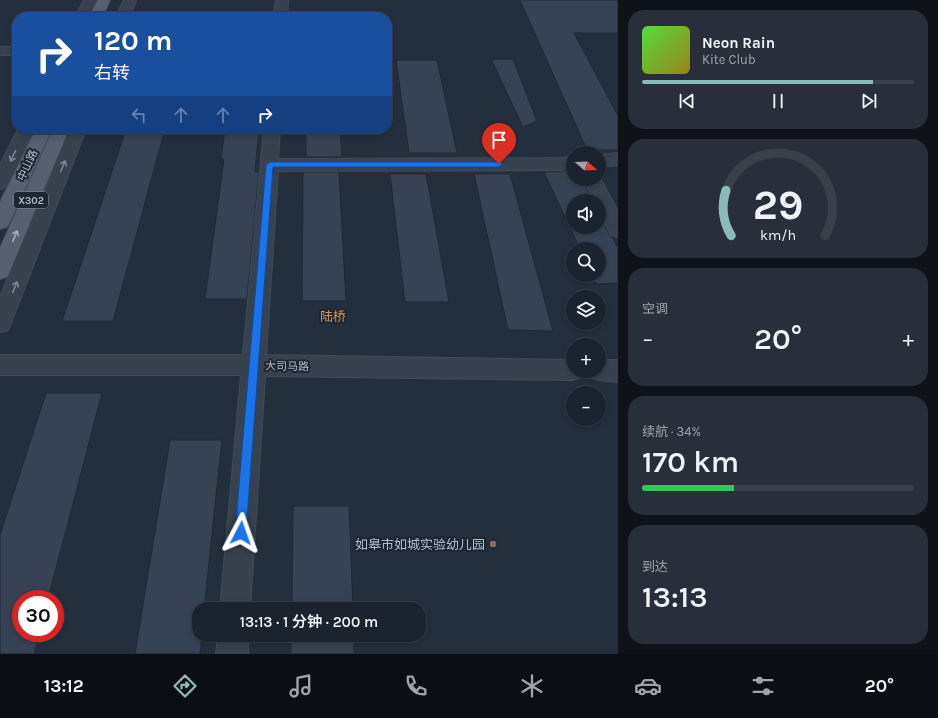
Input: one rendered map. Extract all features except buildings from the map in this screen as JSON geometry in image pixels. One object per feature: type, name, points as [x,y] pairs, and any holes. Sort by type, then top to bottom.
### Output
[{"type":"main road","points":[[98,12],[104,0]]},
{"type":"main road","points":[[112,12],[117,0]]},
{"type":"main road","name":"中山路","points":[[0,222],[42,134]]},
{"type":"main road","name":"中山路","points":[[0,271],[59,134]]},
{"type":"street","points":[[84,12],[90,0]]},
{"type":"street","points":[[125,12],[130,0]]},
{"type":"street","points":[[281,12],[282,0]]},
{"type":"street","points":[[0,51],[12,51]]},
{"type":"street","points":[[0,182],[24,134]]},
{"type":"street","points":[[0,323],[76,134]]},
{"type":"street","points":[[236,602],[272,134]]},
{"type":"street","points":[[606,160],[618,159]]},
{"type":"street","points":[[270,165],[566,163]]},
{"type":"street","points":[[596,186],[618,230]]},
{"type":"street","name":"大司马路","points":[[0,365],[253,365],[566,370]]},
{"type":"street","points":[[606,370],[618,371]]},
{"type":"street","points":[[232,654],[233,642]]},
{"type":"place","name":"如皋市如城实验幼儿园","points":[[493,544]]},
{"type":"district","name":"陆桥","points":[[333,316]]},
{"type":"route","points":[[241,533],[253,365],[270,165],[499,164]]}]
